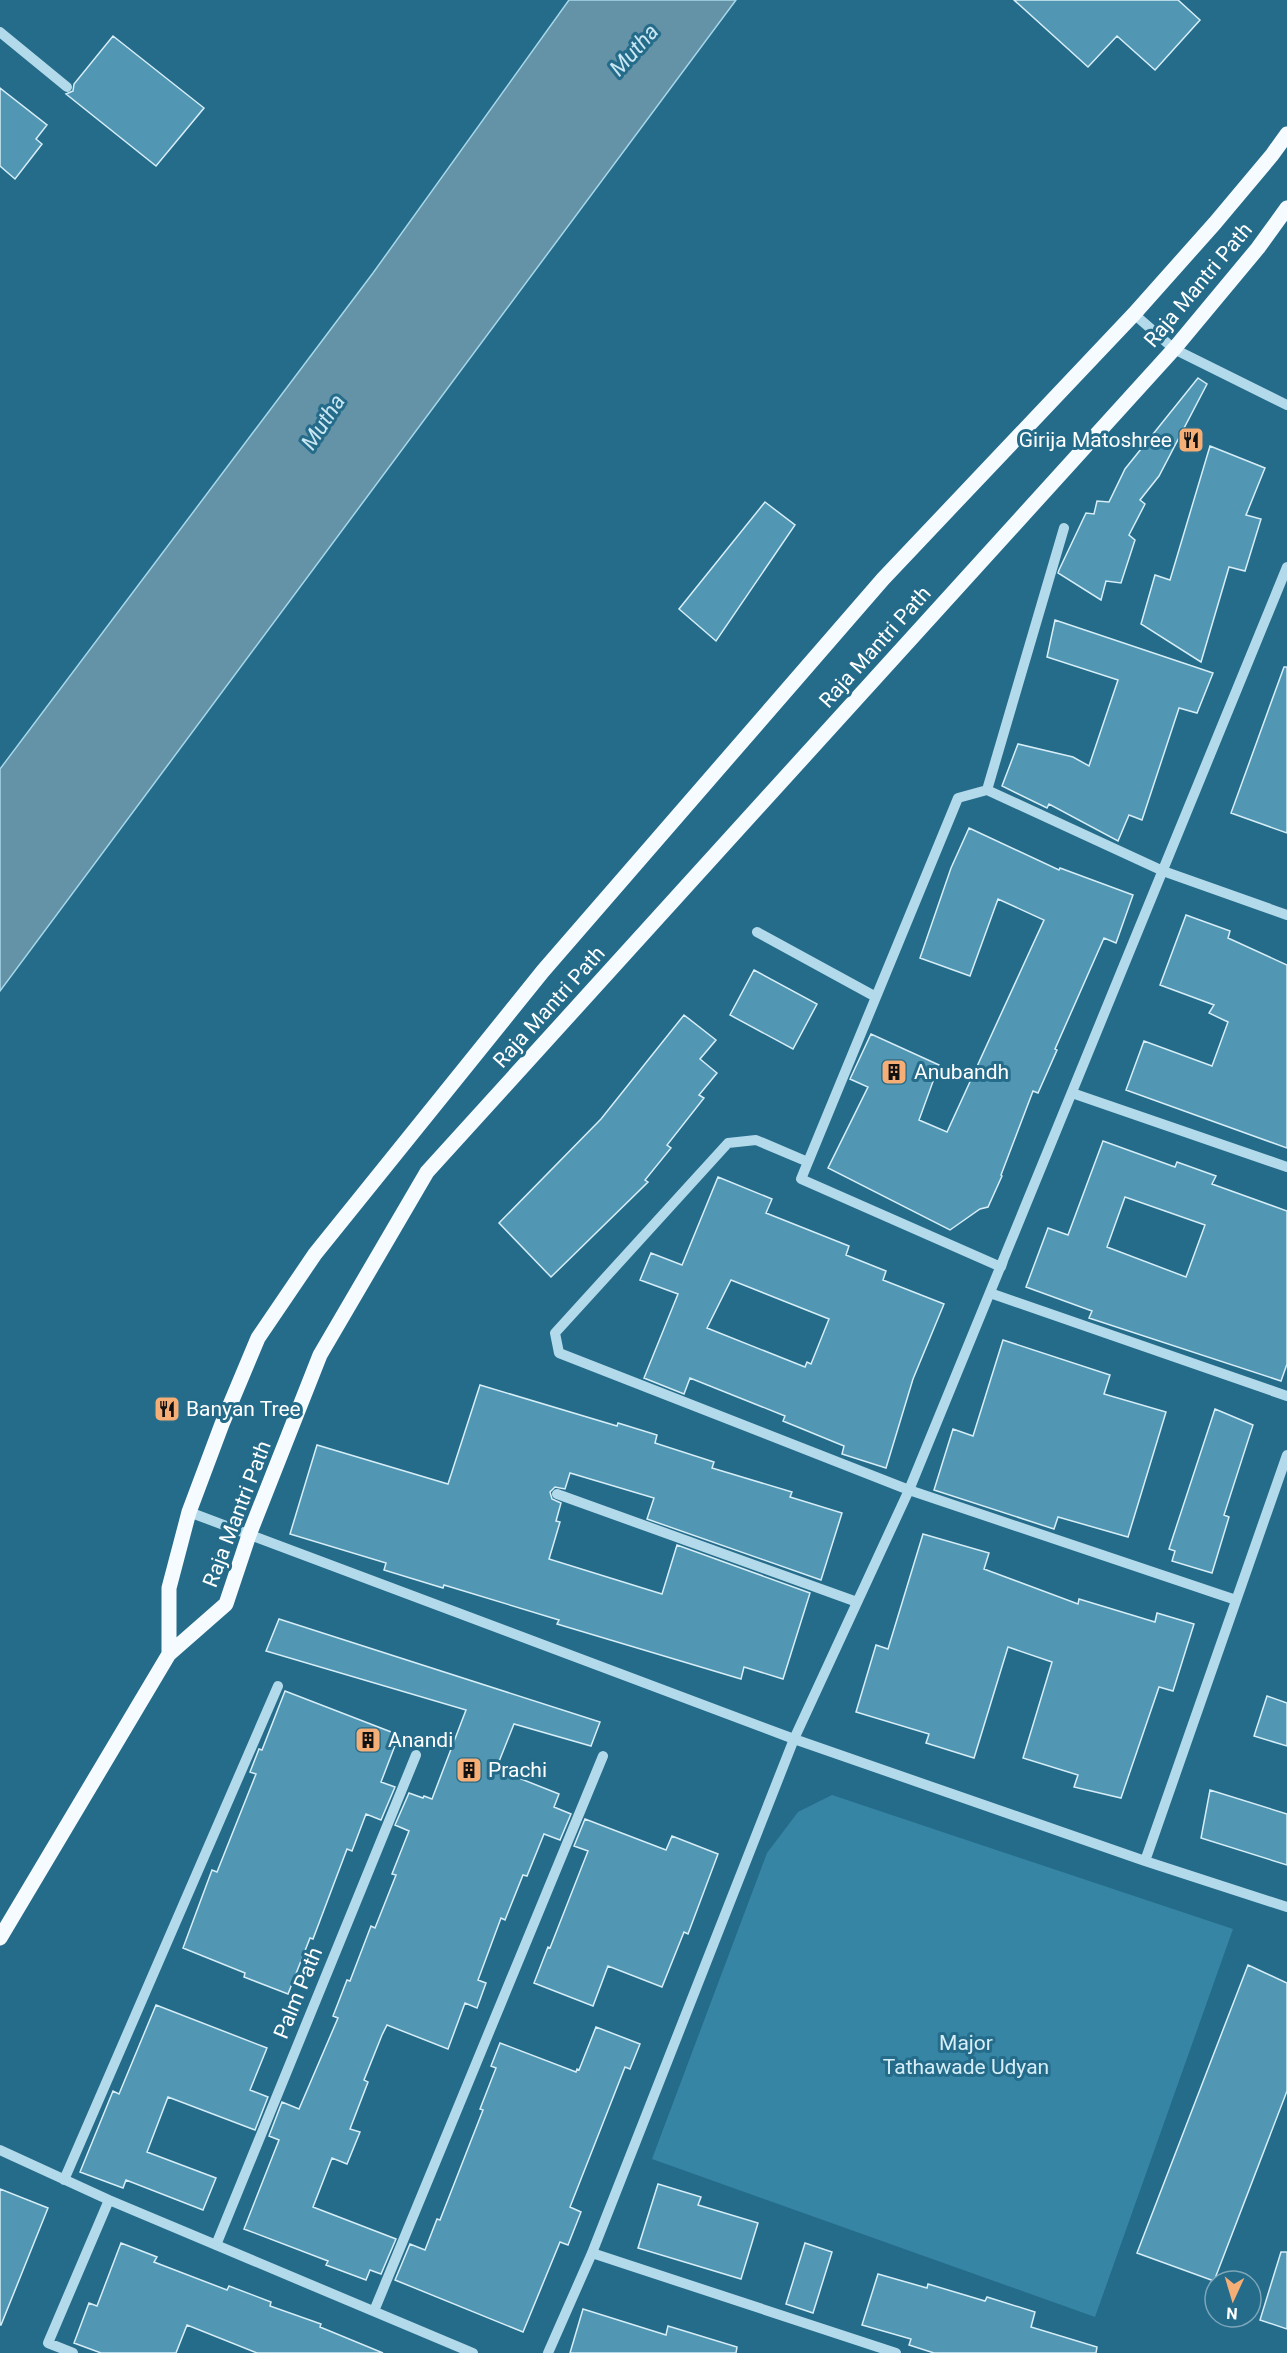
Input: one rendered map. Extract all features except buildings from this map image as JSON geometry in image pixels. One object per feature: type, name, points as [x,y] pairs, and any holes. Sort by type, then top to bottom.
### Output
[{"type":"main road","name":"Raja Mantri Path","points":[[169,1654],[169,1588],[189,1512],[258,1338],[315,1254],[543,971],[883,579],[1134,314],[1215,224],[1287,134]]},
{"type":"main road","name":"Raja Mantri Path","points":[[0,1938],[169,1654],[226,1604],[249,1535],[320,1355],[427,1172],[1174,349],[1258,248],[1287,208]]},
{"type":"street","points":[[0,32],[67,87]]},
{"type":"street","points":[[1134,314],[1174,349],[1287,405]]},
{"type":"street","points":[[987,790],[1064,528]]},
{"type":"street","points":[[548,2353],[592,2253],[794,1739],[909,1490],[1163,871],[1283,587],[1287,567]]},
{"type":"street","points":[[1007,1250],[1001,1267],[801,1179],[958,798],[987,790],[1163,871],[1287,915]]},
{"type":"street","points":[[757,932],[876,997]]},
{"type":"street","points":[[1072,1093],[1287,1167]]},
{"type":"street","points":[[808,1162],[756,1140],[728,1143],[555,1333],[559,1353],[909,1490],[1236,1600]]},
{"type":"street","points":[[990,1293],[1287,1396]]},
{"type":"street","points":[[1145,1861],[1287,1455]]},
{"type":"street","points":[[557,1494],[857,1602]]},
{"type":"street","points":[[189,1512],[620,1671],[794,1739],[1145,1861],[1287,1907]]},
{"type":"street","points":[[64,2180],[278,1686]]},
{"type":"street","name":"Palm Path","points":[[216,2244],[416,1755]]},
{"type":"street","points":[[374,2311],[603,1756]]},
{"type":"street","points":[[0,2150],[109,2200],[473,2353]]},
{"type":"street","points":[[73,2353],[46,2348],[109,2200]]},
{"type":"street","points":[[592,2253],[896,2353]]},
{"type":"green space","name":"Major Tathawade Udyan","points":[[832,1795],[1233,1929],[1095,2317],[652,2159],[767,1853],[798,1812]]},
{"type":"water","name":"Mutha","points":[[569,0],[736,0],[0,991],[0,769],[373,273]]},
{"type":"place","name":"Girija Matoshree","points":[[1191,440]]},
{"type":"place","name":"Anubandh","points":[[894,1072]]},
{"type":"place","name":"Banyan Tree","points":[[167,1409]]},
{"type":"place","name":"Anandi","points":[[368,1740]]},
{"type":"place","name":"Prachi","points":[[469,1770]]}]
